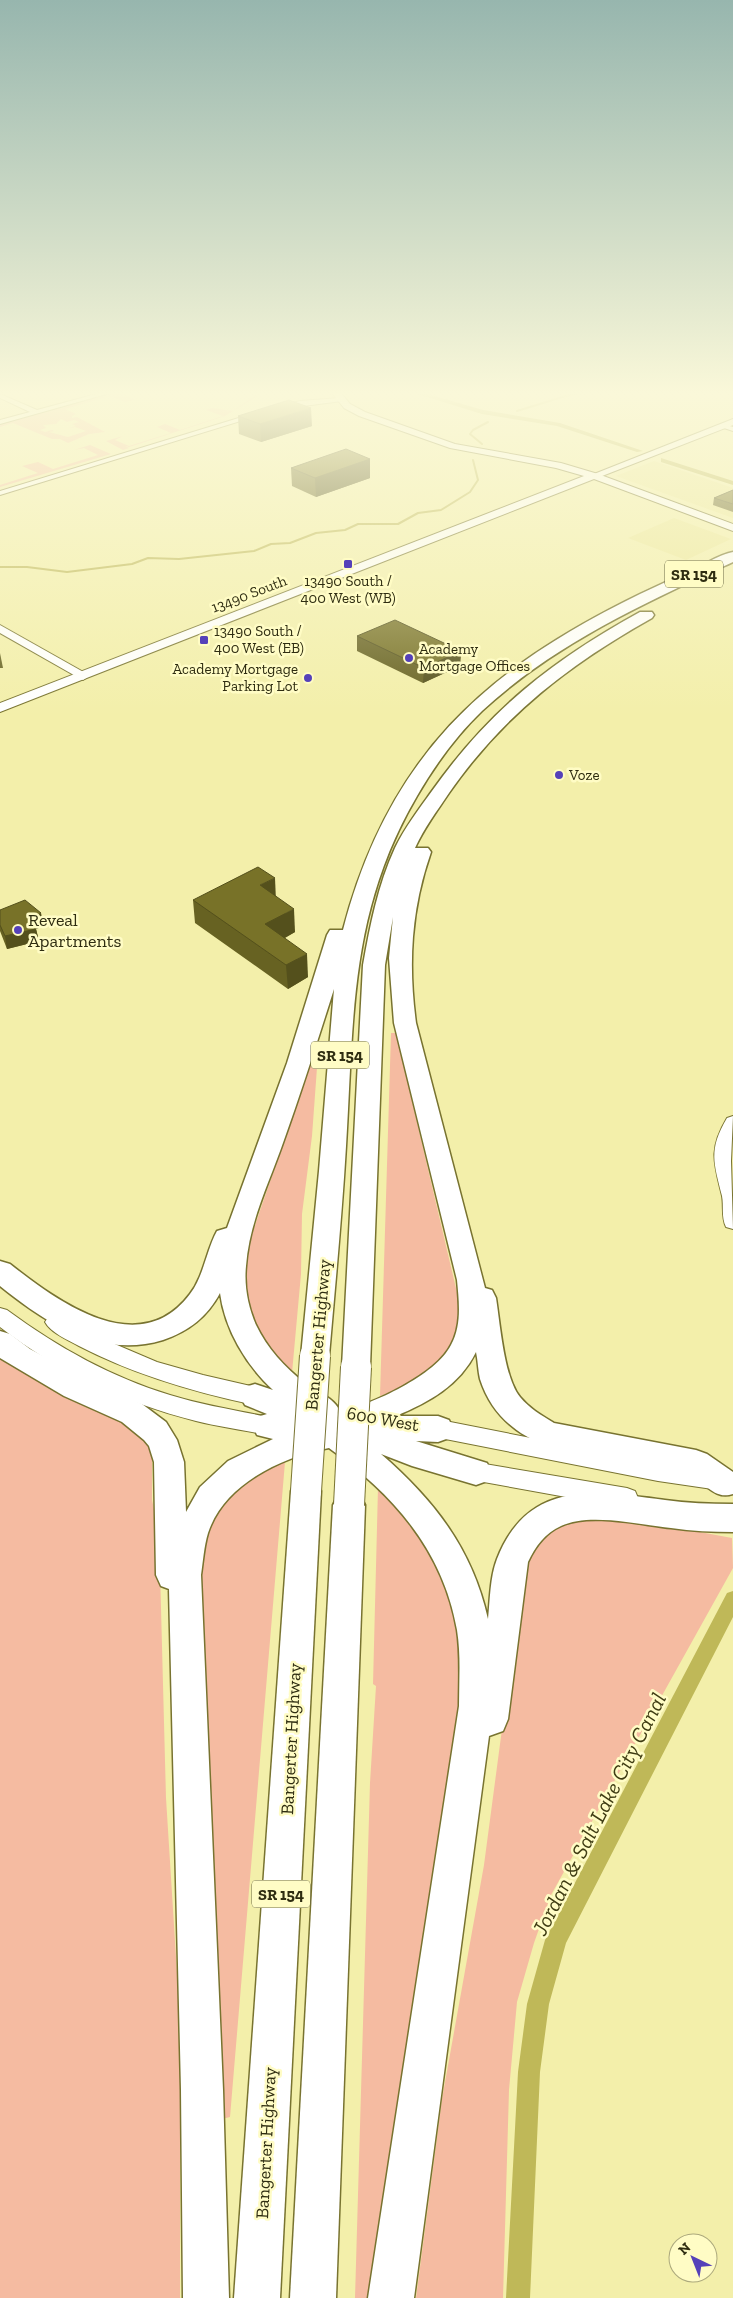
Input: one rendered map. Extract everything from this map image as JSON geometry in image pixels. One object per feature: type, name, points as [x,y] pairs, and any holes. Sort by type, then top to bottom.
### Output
[{"type":"highway","name":"Bangerter Highway","points":[[257,2298],[315,1356],[349,948],[360,901],[374,860],[391,824],[422,769],[452,731],[484,700],[535,659],[604,618],[733,556]]},
{"type":"highway","name":"Bangerter Highway","points":[[313,2298],[374,965],[382,915],[405,847],[472,748],[524,696],[581,653],[658,609]]},
{"type":"highway","points":[[391,2298],[476,1706],[478,1681],[475,1632],[462,1583],[439,1536],[410,1499],[337,1428],[293,1391],[264,1360],[245,1332],[234,1302],[232,1286],[233,1258],[304,1049],[360,864],[380,821],[402,784],[422,769]]},
{"type":"highway","points":[[206,2298],[196,1894],[185,1575],[188,1546],[204,1507],[225,1482],[252,1461],[407,1399],[431,1385],[458,1359],[467,1342],[472,1323],[471,1280],[405,1024],[399,963],[402,925],[411,879],[436,819],[428,811]]},
{"type":"highway","points":[[0,1271],[57,1311],[98,1332],[134,1336],[160,1330],[183,1318],[199,1302],[208,1285],[234,1218],[260,1175]]},
{"type":"highway","points":[[471,1280],[480,1292],[498,1387],[508,1404],[525,1421],[545,1433],[568,1440],[696,1463],[729,1483]]},
{"type":"highway","points":[[0,1342],[27,1361],[74,1387],[140,1418],[155,1431],[166,1450],[169,1462],[171,1566],[196,1894]]},
{"type":"highway","points":[[255,1396],[337,1428],[476,1472]]},
{"type":"highway","points":[[268,1426],[438,1429]]},
{"type":"highway","points":[[431,2026],[465,1878],[492,1715],[510,1573],[514,1555],[523,1538],[541,1520],[552,1514],[578,1506],[599,1506],[684,1516],[733,1517]]},
{"type":"main road","name":"13490 South","points":[[0,708],[532,500]]},
{"type":"main road","points":[[659,500],[733,528]]},
{"type":"main road","points":[[0,1278],[24,1300],[59,1324],[124,1358],[172,1376],[212,1388],[255,1396]]},
{"type":"main road","points":[[0,1316],[31,1339],[74,1364],[140,1394],[197,1412],[268,1426]]},
{"type":"street","points":[[0,628],[83,676]]},
{"type":"street","points":[[733,1122],[728,1130],[722,1151],[724,1175],[732,1199],[733,1222]]},
{"type":"street","name":"600 West","points":[[438,1429],[658,1472],[729,1483]]},
{"type":"street","points":[[476,1472],[733,1517]]},
{"type":"shaded area","points":[[684,500],[733,500],[733,518]]},
{"type":"shaded area","points":[[674,518],[731,539],[686,560],[628,538]]},
{"type":"shaded area","points":[[391,1033],[396,1033],[459,1301],[458,1320],[454,1337],[438,1363],[413,1382],[398,1390],[380,1396]]},
{"type":"shaded area","points":[[314,1053],[318,1054],[312,1136],[302,1214],[301,1274],[292,1373],[266,1342],[250,1311],[247,1295],[247,1258],[251,1237]]},
{"type":"shaded area","points":[[0,1352],[131,1422],[152,1446],[152,1500],[159,1532],[166,1798],[178,1989],[182,2139],[180,2140],[180,2298],[0,2298]]},
{"type":"shaded area","points":[[285,1462],[230,2117],[222,2119],[200,1570],[201,1553],[208,1529],[223,1503],[245,1482],[258,1473]]},
{"type":"shaded area","points":[[378,1488],[410,1522],[436,1562],[446,1584],[454,1606],[459,1629],[461,1676],[459,1714],[371,2298],[355,2298],[370,1783],[376,1686],[373,1684]]},
{"type":"shaded area","points":[[608,1515],[732,1538],[733,1568],[551,1895],[534,1943],[517,2002],[509,2090],[503,2298],[416,2298],[442,2099],[484,1865],[524,1563],[531,1551],[557,1525]]},
{"type":"building","points":[[721,500],[733,500],[733,504]]},
{"type":"building","points":[[395,620],[461,651],[424,668],[357,636]]},
{"type":"building","points":[[258,867],[275,878],[260,885],[294,909],[265,924],[307,954],[286,965],[193,900]]},
{"type":"building","points":[[25,900],[41,913],[32,918],[36,929],[5,936],[0,925],[0,910]]},
{"type":"waterway","points":[[0,567],[27,567],[67,572],[132,564],[148,558],[179,559],[254,551],[271,544],[290,543],[316,533],[345,530],[358,524],[398,524],[418,513],[441,510],[457,500]]},
{"type":"waterway","name":"Jordan & Salt Lake City Canal","points":[[518,2298],[529,2072],[538,2004],[556,1940],[733,1599]]},
{"type":"place","name":"13490 South / 400 West (WB)","points":[[348,564]]},
{"type":"place","name":"13490 South / 400 West (EB)","points":[[204,640]]},
{"type":"place","name":"Academy Mortgage Offices","points":[[409,658]]},
{"type":"place","name":"Academy Mortgage Parking Lot","points":[[308,678]]},
{"type":"place","name":"Voze","points":[[559,775]]},
{"type":"place","name":"Reveal Apartments","points":[[18,930]]}]
